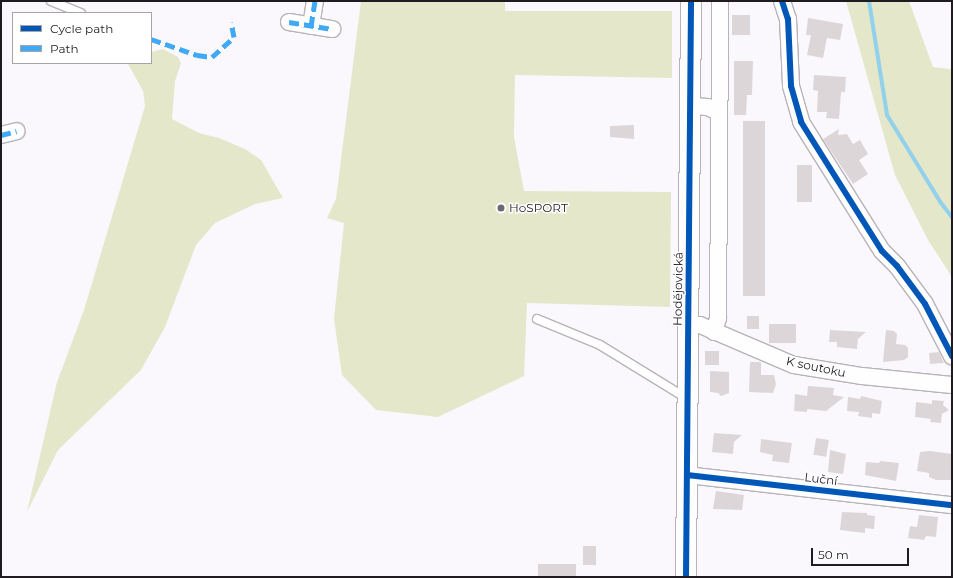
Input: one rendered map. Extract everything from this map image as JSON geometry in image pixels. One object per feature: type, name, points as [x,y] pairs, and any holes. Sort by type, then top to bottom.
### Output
[{"type":"street","points":[[311,26],[315,1]]},
{"type":"street","name":"Hodějovická","points":[[686,577],[691,1]]},
{"type":"street","points":[[714,332],[718,318],[718,112],[720,1]]},
{"type":"street","points":[[782,1],[788,19],[791,86],[801,122],[882,251],[897,266],[925,304],[952,356]]},
{"type":"street","points":[[289,22],[332,29]]},
{"type":"street","points":[[690,106],[708,107],[718,112]]},
{"type":"street","points":[[1,135],[17,131]]},
{"type":"street","name":"K soutoku","points":[[688,325],[700,325],[794,365],[862,376],[951,381]]},
{"type":"street","name":"Luční","points":[[686,475],[952,505]]},
{"type":"lane","points":[[51,1],[78,12]]},
{"type":"lane","points":[[537,319],[600,345],[687,398]]},
{"type":"green space","name":"HoSPORT","points":[[361,1],[505,1],[505,11],[672,11],[672,78],[515,75],[514,137],[524,191],[671,192],[670,307],[527,303],[524,376],[438,417],[376,410],[342,375],[334,319],[344,223],[327,218],[336,199]]},
{"type":"green space","points":[[846,1],[909,1],[933,67],[950,69],[952,72],[952,277],[928,240],[895,175]]},
{"type":"green space","points":[[163,49],[178,57],[181,63],[175,81],[172,119],[199,133],[219,138],[245,149],[261,160],[283,198],[255,204],[215,223],[196,245],[165,327],[141,370],[58,450],[27,512],[57,382],[84,310],[145,106],[143,91],[128,64],[152,64],[152,52]]},
{"type":"building","points":[[732,15],[750,15],[750,35],[732,35]]},
{"type":"building","points":[[808,18],[843,24],[840,40],[827,38],[823,58],[807,55],[811,35],[806,35]]},
{"type":"building","points":[[734,61],[753,61],[752,95],[747,95],[746,115],[734,115]]},
{"type":"building","points":[[814,75],[846,77],[845,92],[841,92],[839,119],[826,118],[827,112],[817,112],[818,91],[813,90]]},
{"type":"building","points":[[743,121],[765,121],[765,296],[743,296]]},
{"type":"building","points":[[634,125],[634,139],[610,137],[610,126]]},
{"type":"building","points":[[839,129],[838,135],[847,134],[853,144],[860,140],[868,154],[859,160],[868,174],[853,184],[823,139]]},
{"type":"building","points":[[797,165],[812,165],[812,202],[797,202]]},
{"type":"building","points":[[747,316],[759,316],[759,329],[747,329]]},
{"type":"building","points":[[769,324],[796,324],[796,343],[769,343]]},
{"type":"building","points":[[830,330],[866,332],[858,339],[857,349],[837,347],[837,342],[829,342]]},
{"type":"building","points":[[886,330],[894,331],[897,334],[896,344],[905,345],[908,348],[908,357],[904,360],[883,362]]},
{"type":"building","points":[[705,351],[719,351],[719,365],[705,365]]},
{"type":"building","points":[[939,352],[944,363],[930,364],[929,353]]},
{"type":"building","points":[[750,362],[761,362],[761,375],[774,375],[776,384],[773,393],[749,392]]},
{"type":"building","points":[[710,371],[729,372],[729,393],[721,396],[718,393],[710,392]]},
{"type":"building","points":[[808,386],[834,388],[833,395],[844,397],[826,411],[807,409],[807,412],[794,411],[795,394],[807,396]]},
{"type":"building","points":[[861,396],[882,401],[880,414],[872,413],[872,418],[858,416],[859,412],[847,411],[848,397],[860,399]]},
{"type":"building","points":[[932,400],[944,401],[943,405],[949,410],[942,414],[941,423],[930,422],[931,419],[915,417],[916,402],[932,404]]},
{"type":"building","points":[[714,433],[742,435],[734,442],[733,454],[712,452]]},
{"type":"building","points":[[816,438],[829,440],[826,457],[813,455]]},
{"type":"building","points":[[761,439],[792,443],[789,463],[772,461],[773,455],[760,452]]},
{"type":"building","points":[[830,450],[846,454],[843,474],[828,472]]},
{"type":"building","points":[[930,451],[952,454],[952,480],[936,480],[929,477],[929,473],[917,471],[920,452]]},
{"type":"building","points":[[880,461],[899,463],[896,481],[865,475],[866,462],[879,463]]},
{"type":"building","points":[[716,491],[744,495],[742,510],[713,509]]},
{"type":"building","points":[[842,512],[867,513],[867,515],[875,516],[874,529],[865,528],[865,533],[840,530]]},
{"type":"building","points":[[919,515],[938,517],[936,537],[926,536],[924,540],[908,538],[910,526],[917,527]]},
{"type":"building","points":[[583,546],[596,546],[596,565],[583,565]]},
{"type":"building","points":[[538,564],[576,564],[576,577],[538,577]]},
{"type":"waterway","points":[[869,1],[887,115],[941,203],[952,217]]},
{"type":"marked path","points":[[311,26],[315,1]]},
{"type":"marked path","points":[[152,39],[197,55],[212,57],[234,37],[231,22]]},
{"type":"marked path","points":[[289,22],[332,29]]},
{"type":"marked path","points":[[1,135],[17,131]]},
{"type":"cycle path","points":[[686,577],[691,1]]},
{"type":"cycle path","points":[[782,1],[788,19],[791,86],[801,122],[882,251],[897,266],[925,304],[952,356]]},
{"type":"cycle path","points":[[687,475],[952,505]]},
{"type":"place","name":"HoSPORT","points":[[501,208]]}]
